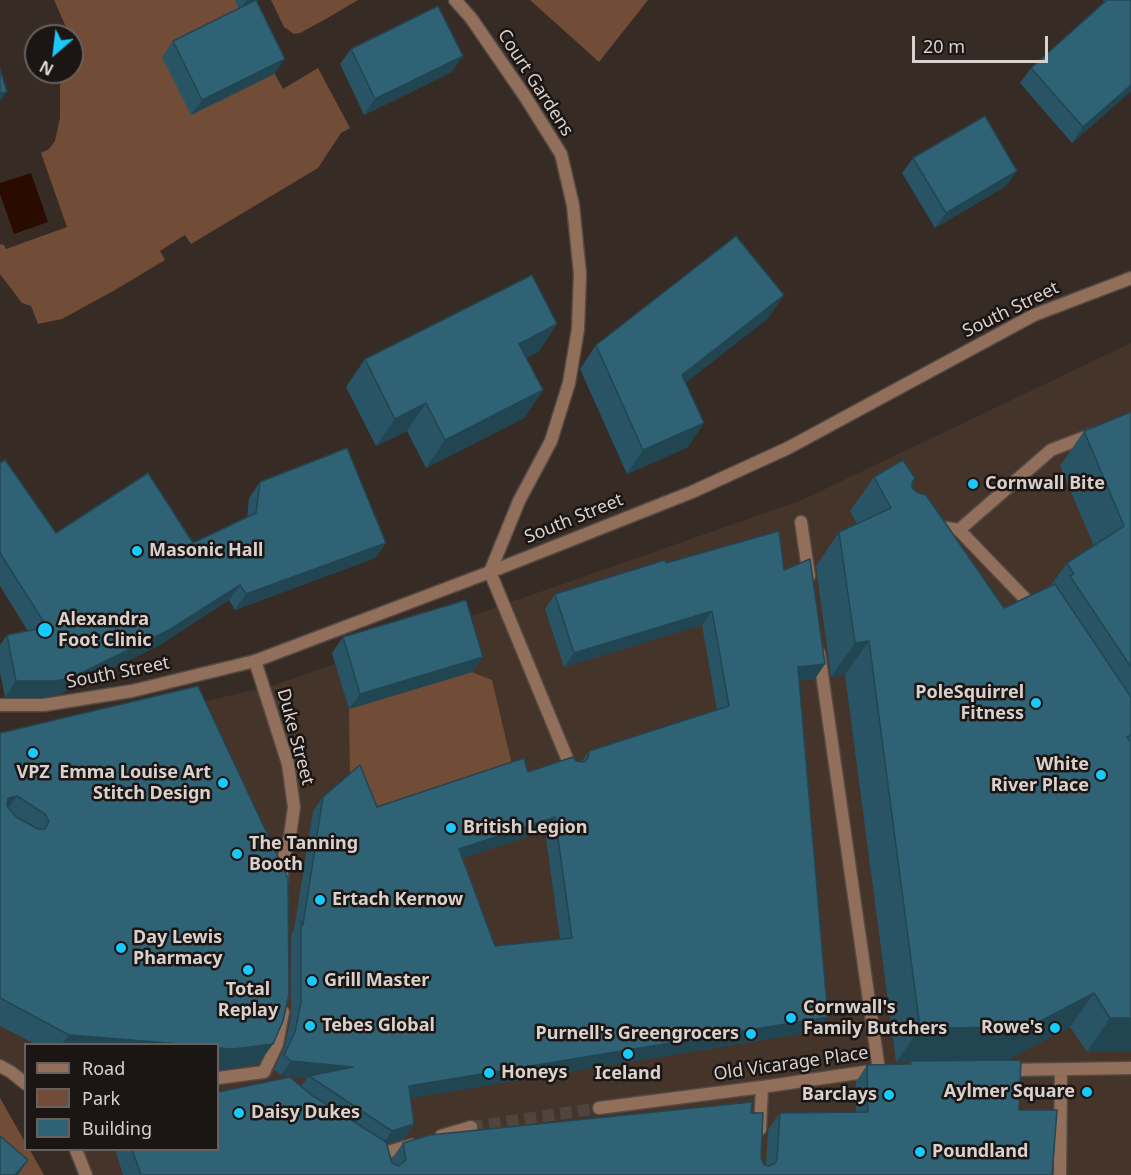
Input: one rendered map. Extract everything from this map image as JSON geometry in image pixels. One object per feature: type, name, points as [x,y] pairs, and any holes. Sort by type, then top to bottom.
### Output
[{"type":"street","name":"Court Gardens","points":[[455,0],[471,18],[561,154],[573,205],[580,274],[578,329],[569,383],[550,441],[519,501],[490,572]]},
{"type":"street","name":"South Street","points":[[0,705],[44,705],[132,691],[255,661],[692,492],[788,447],[1034,315],[1131,278]]},
{"type":"street","points":[[959,530],[1051,450],[1101,431]]},
{"type":"street","points":[[801,522],[811,592]]},
{"type":"street","points":[[926,525],[959,530],[1032,604],[1045,624]]},
{"type":"street","points":[[490,572],[571,768]]},
{"type":"street","name":"Old Vicarage Place","points":[[599,1108],[885,1070],[819,646]]},
{"type":"street","name":"Duke Street","points":[[255,661],[288,764],[293,797],[290,836],[282,863],[282,898]]},
{"type":"street","points":[[219,1078],[268,1075],[283,1015],[283,997]]},
{"type":"street","points":[[0,1066],[24,1082]]},
{"type":"street","points":[[993,1070],[1131,1068]]},
{"type":"street","points":[[1060,1175],[1061,1070]]},
{"type":"street","points":[[759,1144],[762,1088]]},
{"type":"street","points":[[378,1156],[471,1127]]},
{"type":"street","points":[[77,1151],[86,1175]]},
{"type":"shaded area","points":[[31,173],[48,222],[14,234],[0,194],[0,183]]},
{"type":"shaded area","points":[[1131,343],[1131,1175],[86,1175],[76,1151],[219,1151],[219,1043],[24,1043],[24,1083],[0,1066],[0,734],[184,706],[272,686],[802,500]]},
{"type":"green space","points":[[54,0],[235,0],[283,89],[318,68],[350,128],[341,133],[318,168],[191,244],[185,235],[160,251],[165,260],[115,290],[62,319],[38,324],[31,306],[22,303],[0,274],[0,244],[6,249],[67,227],[41,153],[49,149],[55,141],[60,118],[60,84],[84,84],[84,24],[65,24]]},
{"type":"green space","points":[[271,0],[358,0],[300,33],[294,34],[284,27]]},
{"type":"green space","points":[[530,0],[648,0],[599,62]]},
{"type":"green space","points":[[472,672],[492,680],[514,773],[367,821],[350,779],[349,709]]},
{"type":"green space","points":[[0,1098],[24,1140],[24,1151],[31,1151],[44,1175],[0,1175]]},
{"type":"building","points":[[256,0],[285,59],[202,100],[173,41]]},
{"type":"building","points":[[1107,0],[1131,0],[1131,85],[1083,127],[1031,68]]},
{"type":"building","points":[[438,6],[463,56],[375,99],[351,49]]},
{"type":"building","points":[[0,69],[7,92],[0,93]]},
{"type":"building","points":[[985,116],[1017,171],[946,213],[913,158]]},
{"type":"building","points":[[736,236],[784,295],[682,375],[704,423],[643,450],[596,345]]},
{"type":"building","points":[[532,275],[557,324],[519,344],[543,390],[445,440],[426,403],[395,419],[365,359]]},
{"type":"building","points":[[1131,412],[1131,667],[1070,576],[1074,574],[1067,563],[1124,526],[1084,431]]},
{"type":"building","points":[[347,448],[386,543],[246,594],[240,585],[169,630],[71,678],[54,681],[16,681],[7,635],[47,627],[0,553],[0,463],[5,460],[56,533],[148,473],[193,543],[256,513],[260,482]]},
{"type":"building","points":[[903,460],[915,478],[912,488],[926,495],[1004,608],[1055,584],[1131,697],[1131,735],[1127,737],[1131,743],[1131,1018],[1110,1018],[1094,993],[1033,1027],[920,1028],[869,641],[855,643],[839,532],[891,508],[874,477]]},
{"type":"building","points":[[779,531],[784,570],[810,559],[825,664],[798,667],[828,1017],[409,1086],[414,1124],[392,1131],[309,1076],[353,1067],[291,1061],[284,1055],[295,1032],[301,1002],[301,921],[303,925],[323,797],[360,765],[377,807],[524,758],[528,772],[573,757],[576,761],[584,762],[588,758],[589,751],[729,706],[712,611],[574,653],[555,594],[665,560],[666,563]],"holes":[[[555,817],[572,938],[495,946],[459,849]]]},
{"type":"building","points":[[466,600],[483,657],[360,694],[343,637]]},
{"type":"building","points":[[198,686],[288,878],[289,994],[283,1021],[273,1044],[233,1049],[219,1048],[219,1043],[168,1043],[69,1035],[0,998],[0,733]],"holes":[[[17,796],[45,814],[49,821],[45,829],[38,829],[16,817],[7,806],[8,798]]]},
{"type":"building","points":[[1021,1060],[1019,1110],[1057,1110],[1052,1175],[141,1175],[133,1151],[219,1151],[219,1092],[290,1077],[310,1094],[386,1142],[392,1163],[399,1166],[406,1160],[403,1143],[430,1135],[752,1102],[751,1113],[763,1113],[761,1158],[764,1165],[769,1166],[777,1159],[780,1113],[868,1112],[867,1065],[911,1064],[910,1061]]},
{"type":"building","points":[[0,1136],[28,1160],[15,1175],[0,1175]]},
{"type":"tunnel","points":[[471,1127],[599,1108]]},
{"type":"place","name":"Cornwall Bite","points":[[973,484]]},
{"type":"place","name":"Masonic Hall","points":[[137,551]]},
{"type":"place","name":"Alexandra Foot Clinic","points":[[45,630]]},
{"type":"place","name":"PoleSquirrel Fitness","points":[[1036,703]]},
{"type":"place","name":"VPZ","points":[[33,753]]},
{"type":"place","name":"White River Place","points":[[1101,775]]},
{"type":"place","name":"Emma Louise Art Stitch Design","points":[[223,783]]},
{"type":"place","name":"British Legion","points":[[451,828]]},
{"type":"place","name":"The Tanning Booth","points":[[237,854]]},
{"type":"place","name":"Ertach Kernow","points":[[320,900]]},
{"type":"place","name":"Day Lewis Pharmacy","points":[[121,948]]},
{"type":"place","name":"Total Replay","points":[[248,970]]},
{"type":"place","name":"Grill Master","points":[[312,981]]},
{"type":"place","name":"Cornwall's Family Butchers","points":[[791,1018]]},
{"type":"place","name":"Tebes Global","points":[[310,1026]]},
{"type":"place","name":"Rowe's","points":[[1055,1028]]},
{"type":"place","name":"Purnell's Greengrocers","points":[[751,1034]]},
{"type":"place","name":"Iceland","points":[[628,1054]]},
{"type":"place","name":"Honeys","points":[[489,1073]]},
{"type":"place","name":"Aylmer Square","points":[[1087,1092]]},
{"type":"place","name":"Barclays","points":[[889,1095]]},
{"type":"place","name":"Daisy Dukes","points":[[239,1113]]},
{"type":"place","name":"Poundland","points":[[920,1152]]}]
